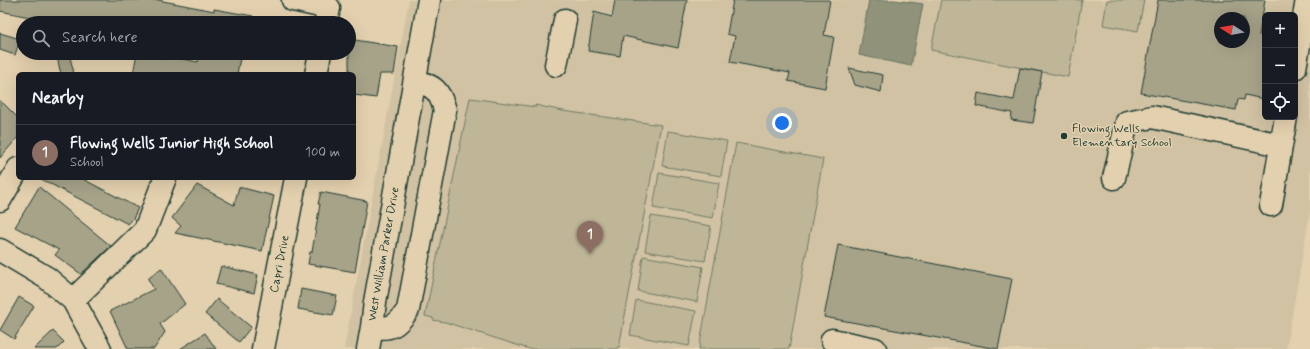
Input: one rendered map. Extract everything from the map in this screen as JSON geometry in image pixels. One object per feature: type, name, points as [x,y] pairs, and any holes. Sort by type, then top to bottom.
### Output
[{"type":"street","points":[[293,0],[328,15]]},
{"type":"street","name":"West William Parker Drive","points":[[415,80],[431,86],[441,97],[445,110],[408,310],[399,323],[384,329],[372,327],[415,80],[429,0]]},
{"type":"street","points":[[1298,51],[1307,0]]},
{"type":"street","points":[[556,65],[565,20]]},
{"type":"street","points":[[316,72],[319,60]]},
{"type":"street","points":[[1114,178],[1127,122],[1152,118],[1281,145]]},
{"type":"street","points":[[1271,205],[1285,120]]},
{"type":"street","points":[[0,200],[16,173]]},
{"type":"street","points":[[73,300],[145,230],[164,180]]},
{"type":"street","name":"Capri Drive","points":[[263,349],[296,180]]},
{"type":"street","points":[[0,250],[47,278],[73,300],[100,349]]},
{"type":"street","points":[[368,349],[372,327]]},
{"type":"street","points":[[832,340],[875,349]]},
{"type":"shaded area","points":[[409,0],[1310,0],[1310,213],[1286,349],[344,349]]},
{"type":"shaded area","points":[[869,0],[895,0],[923,4],[911,66],[859,55]]},
{"type":"shaded area","points":[[941,0],[1082,0],[1068,77],[931,50]]},
{"type":"shaded area","points":[[1107,0],[1144,0],[1138,31],[1103,25]]},
{"type":"shaded area","points":[[470,98],[536,107],[535,105],[563,111],[661,125],[619,347],[615,349],[529,349],[445,322],[433,320],[433,318],[425,316]]},
{"type":"shaded area","points":[[668,131],[727,141],[721,176],[662,166]]},
{"type":"shaded area","points":[[736,143],[823,159],[789,349],[699,349]]},
{"type":"shaded area","points":[[659,173],[719,183],[713,218],[653,208]]},
{"type":"shaded area","points":[[651,216],[711,226],[705,261],[645,251]]},
{"type":"shaded area","points":[[643,256],[703,267],[697,302],[638,291]]},
{"type":"shaded area","points":[[636,300],[696,311],[689,346],[630,335]]},
{"type":"building","points":[[0,0],[158,0],[214,11],[214,9],[253,16],[25,16],[0,11]]},
{"type":"building","points":[[615,0],[687,0],[678,48],[623,36],[620,56],[588,51],[594,12],[612,17]]},
{"type":"building","points":[[733,0],[830,0],[824,35],[834,37],[825,88],[788,81],[790,73],[730,62],[735,36],[727,34]]},
{"type":"building","points":[[1158,0],[1265,0],[1259,35],[1262,36],[1262,99],[1245,95],[1244,100],[1238,99],[1236,110],[1141,93]]},
{"type":"building","points":[[0,33],[16,38],[15,55],[0,50]]},
{"type":"building","points":[[356,40],[398,47],[394,74],[380,74],[376,98],[356,95],[356,72],[349,72],[349,60],[356,60]]},
{"type":"building","points":[[58,60],[71,60],[74,72],[61,72]]},
{"type":"building","points":[[136,60],[188,60],[198,62],[198,60],[240,60],[237,72],[133,72]]},
{"type":"building","points":[[849,68],[883,75],[881,92],[855,85]]},
{"type":"building","points":[[1020,68],[1042,72],[1033,123],[1011,120],[1012,113],[976,106],[978,93],[1014,100]]},
{"type":"building","points":[[0,100],[16,116],[16,139],[0,158]]},
{"type":"building","points":[[43,180],[85,180],[138,208],[133,219],[128,224]]},
{"type":"building","points":[[197,185],[234,205],[239,187],[274,196],[262,251],[175,233],[181,226],[172,218]]},
{"type":"building","points":[[39,187],[111,246],[81,274],[55,255],[59,250],[15,227]]},
{"type":"building","points":[[321,192],[367,201],[355,272],[308,264],[310,252],[312,252]]},
{"type":"building","points":[[838,245],[1012,279],[998,349],[824,317]]},
{"type":"building","points":[[221,266],[258,275],[254,293],[216,284]]},
{"type":"building","points":[[161,268],[185,304],[160,324],[165,332],[154,349],[128,349],[110,311],[154,289],[148,279]]},
{"type":"building","points":[[301,289],[337,296],[333,315],[298,309]]},
{"type":"building","points":[[19,297],[34,306],[14,339],[0,330]]},
{"type":"building","points":[[217,299],[251,327],[239,342],[205,314]]},
{"type":"building","points":[[53,331],[64,342],[57,349],[34,349]]},
{"type":"building","points":[[205,333],[216,349],[180,349]]},
{"type":"place","name":"Flowing Wells Elementary School","points":[[1064,136]]},
{"type":"place","name":"Flowing Wells Junior High School","points":[[590,254]]}]
